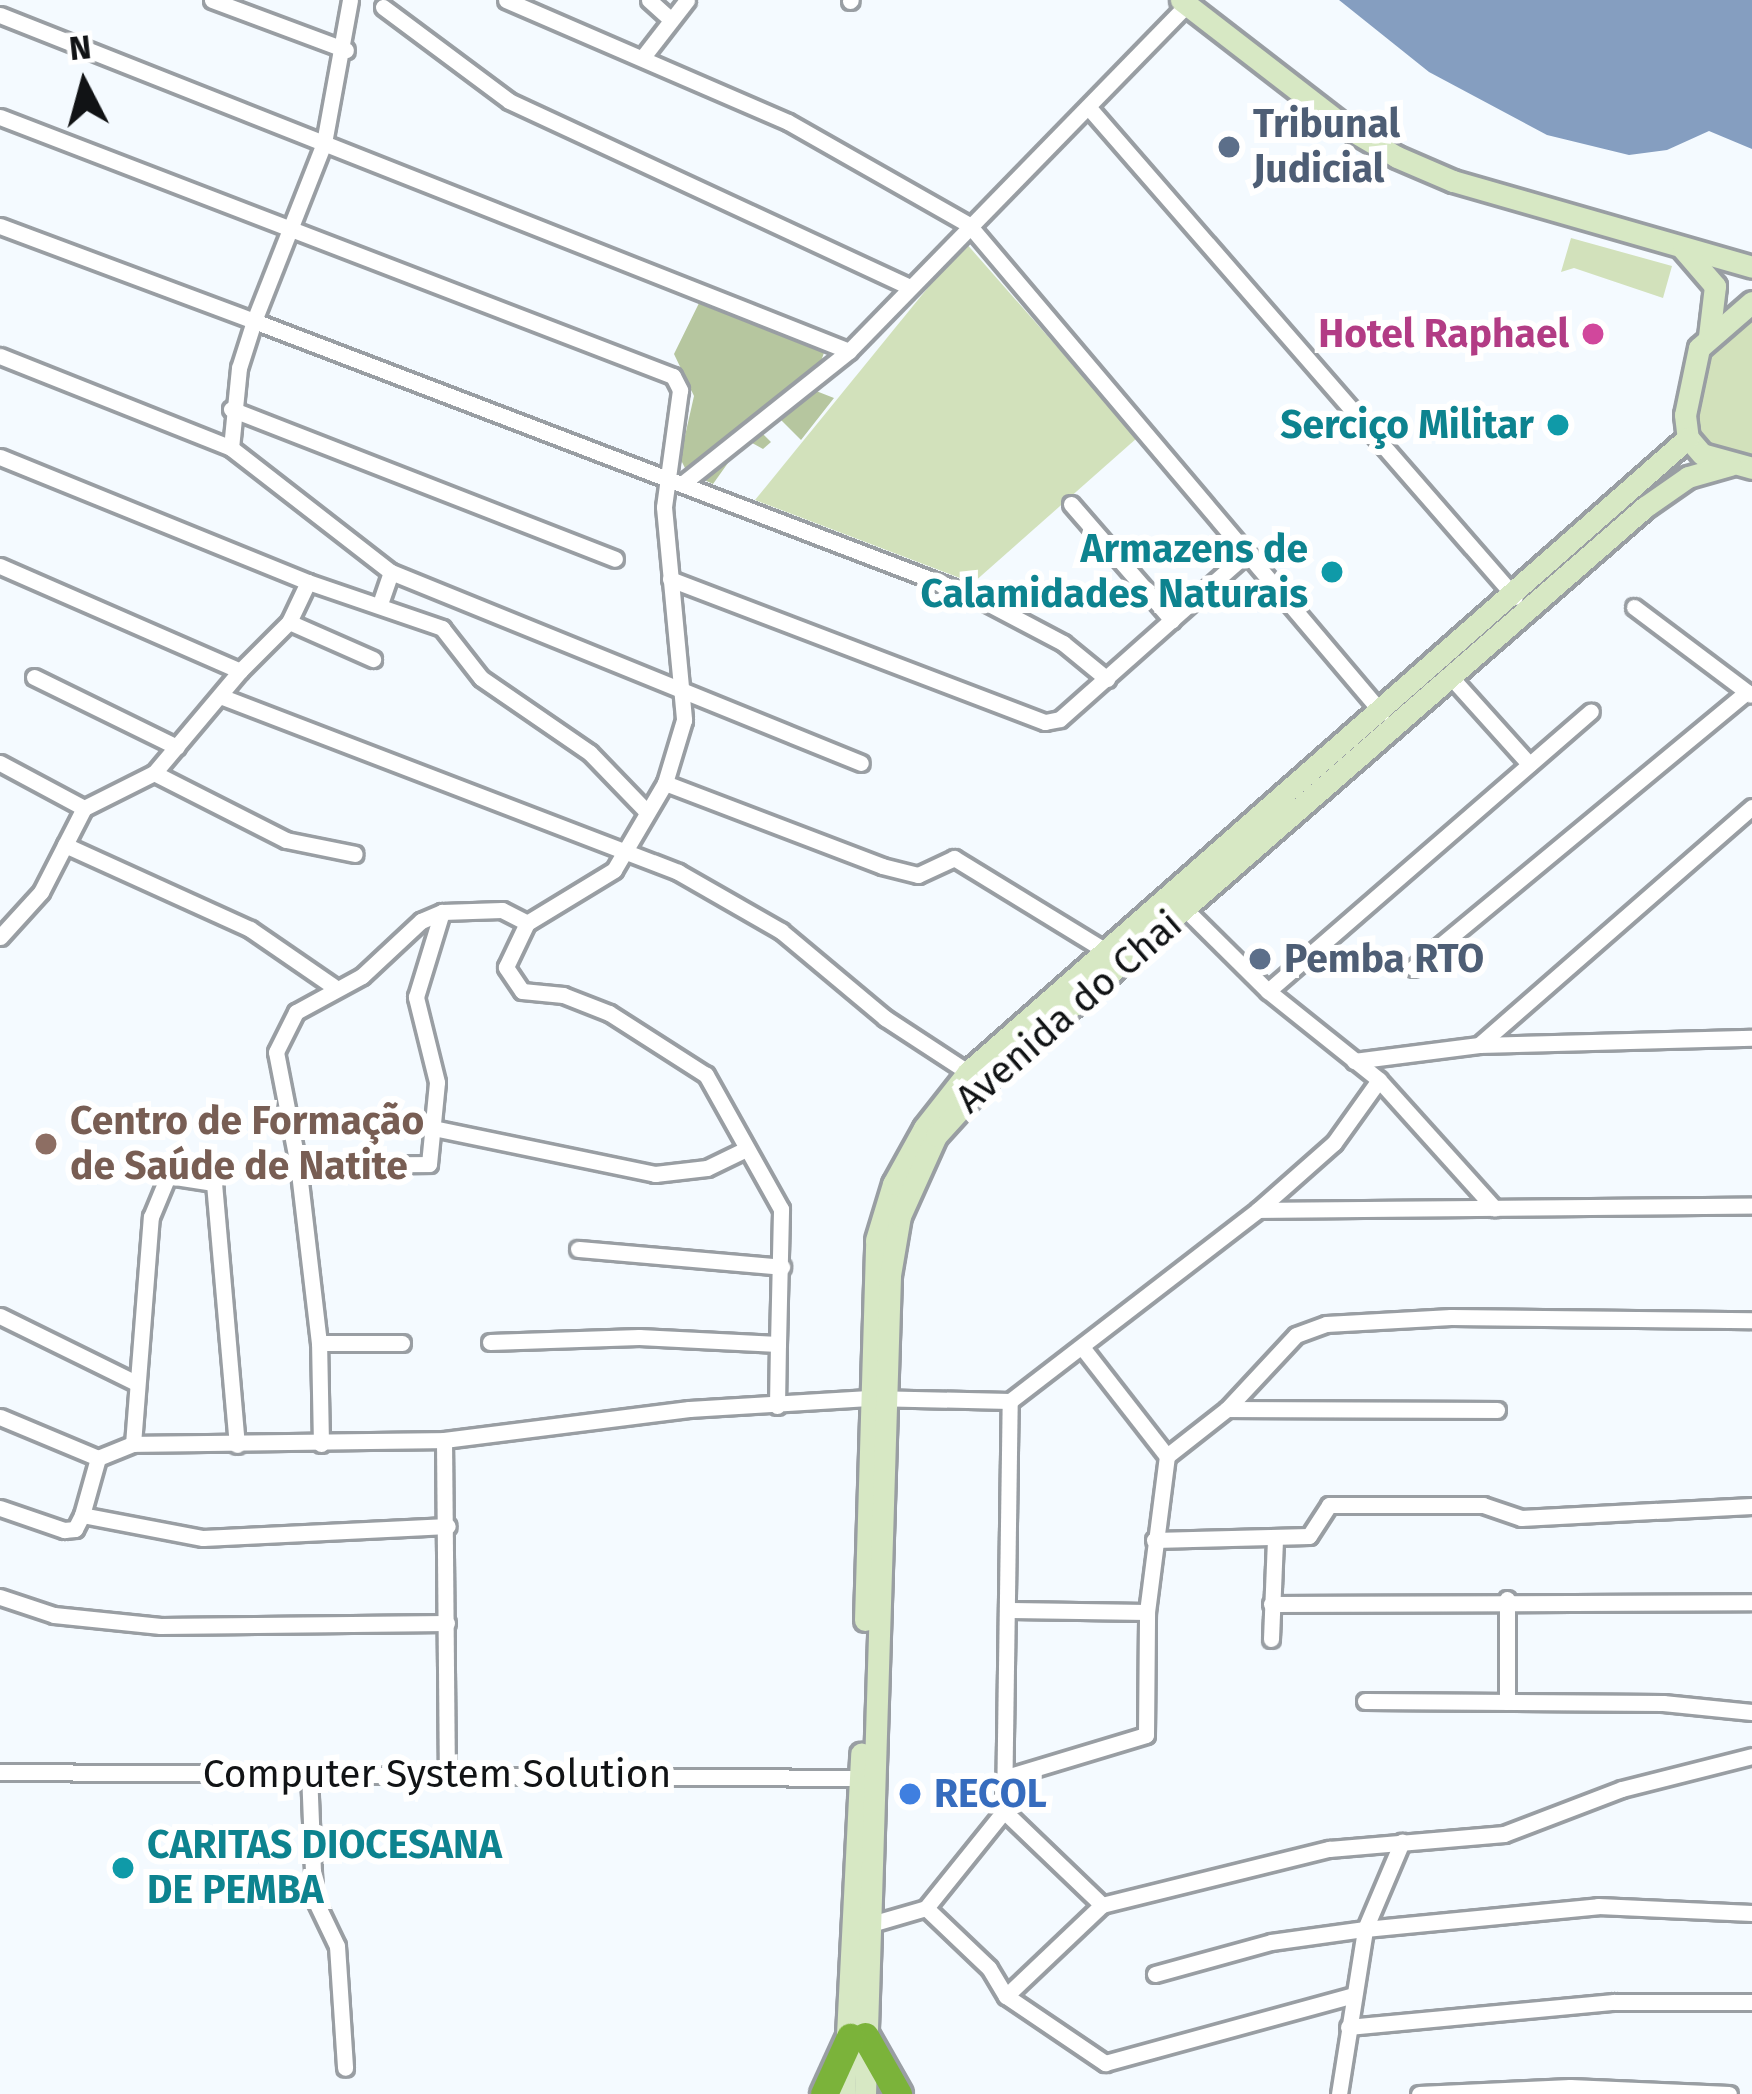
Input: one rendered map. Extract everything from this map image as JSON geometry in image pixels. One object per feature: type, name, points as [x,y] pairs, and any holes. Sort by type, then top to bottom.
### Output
[{"type":"highway","points":[[824,2094],[858,2037],[898,2094]]},
{"type":"main road","points":[[1184,2],[1397,157],[1453,182],[1752,267]]},
{"type":"main road","points":[[1681,247],[1715,286],[1708,336],[1693,362],[1688,438]]},
{"type":"main road","points":[[1708,336],[1752,302]]},
{"type":"main road","name":"Avenida do Chai","points":[[865,2094],[858,2037],[878,1398],[899,1216],[937,1136],[976,1077],[1109,953],[1515,597],[1688,438],[1702,454],[1741,466]]},
{"type":"main road","name":"Avenida do Chai","points":[[976,1077],[1185,909],[1666,490],[1741,466]]},
{"type":"main road","name":"Avenida do Chai","points":[[844,2094],[858,2037],[871,1924],[867,1779]]},
{"type":"street","points":[[212,0],[346,50]]},
{"type":"street","points":[[506,0],[788,122],[969,225],[1382,713]]},
{"type":"street","points":[[649,0],[668,17]]},
{"type":"street","points":[[643,57],[668,17],[687,0]]},
{"type":"street","points":[[682,484],[849,351],[969,225],[1090,109],[1184,2]]},
{"type":"street","points":[[230,448],[231,409],[254,321],[324,143],[346,50],[351,6],[387,4],[509,101],[910,287]]},
{"type":"street","points":[[0,15],[849,351]]},
{"type":"street","points":[[1090,109],[1515,597]]},
{"type":"street","points":[[0,117],[673,376],[680,390],[665,476],[684,720],[665,782],[625,851],[589,891],[527,923],[506,967],[522,991],[563,995],[609,1013],[697,1063],[742,1151],[781,1209],[777,1406]]},
{"type":"street","points":[[0,226],[974,596],[1064,644],[1107,679]]},
{"type":"street","points":[[0,356],[230,448],[392,572],[680,686],[861,764]]},
{"type":"street","points":[[231,409],[615,560]]},
{"type":"street","points":[[0,457],[308,582],[380,604],[452,634],[481,678],[590,753],[647,812]]},
{"type":"street","points":[[1071,504],[1172,620]]},
{"type":"street","points":[[670,579],[1039,721],[1060,719],[1245,555]]},
{"type":"street","points":[[0,566],[240,671]]},
{"type":"street","points":[[380,604],[392,572]]},
{"type":"street","points":[[0,937],[29,910],[84,808],[154,773],[240,671],[289,622],[308,582]]},
{"type":"street","points":[[1413,968],[1750,694],[1634,607]]},
{"type":"street","points":[[289,622],[374,659]]},
{"type":"street","points":[[1450,675],[1529,764]]},
{"type":"street","points":[[34,677],[177,747]]},
{"type":"street","points":[[220,696],[625,851],[781,931],[885,1018],[976,1077]]},
{"type":"street","points":[[1268,991],[1591,711]]},
{"type":"street","points":[[0,763],[84,808]]},
{"type":"street","points":[[154,773],[286,840],[355,854]]},
{"type":"street","points":[[665,782],[881,866],[918,875],[954,858],[1109,953]]},
{"type":"street","points":[[1479,1045],[1752,807]]},
{"type":"street","points":[[65,844],[250,929],[333,986]]},
{"type":"street","points":[[1185,909],[1268,991],[1379,1080],[1495,1209]]},
{"type":"street","points":[[321,1444],[319,1343],[298,1165],[276,1052],[296,1012],[333,986],[362,976],[421,921],[442,912],[502,910],[527,923]]},
{"type":"street","points":[[298,1165],[423,1168],[438,1129],[437,1082],[416,1010],[442,912]]},
{"type":"street","points":[[1354,1061],[1479,1045],[1752,1039]]},
{"type":"street","points":[[0,1417],[98,1458],[133,1444],[444,1440],[878,1398],[1010,1401],[1258,1210],[1334,1143],[1379,1080]]},
{"type":"street","points":[[438,1129],[655,1174],[707,1168],[742,1151]]},
{"type":"street","points":[[133,1444],[151,1217],[163,1178],[212,1180],[237,1445]]},
{"type":"street","points":[[1258,1210],[1752,1206]]},
{"type":"street","points":[[578,1249],[782,1267]]},
{"type":"street","points":[[0,1316],[136,1382]]},
{"type":"street","points":[[1010,1776],[1146,1735],[1147,1612],[1167,1456],[1227,1409],[1296,1335],[1326,1324],[1451,1317],[1752,1320]]},
{"type":"street","points":[[490,1342],[639,1337],[778,1344]]},
{"type":"street","points":[[319,1343],[402,1343]]},
{"type":"street","points":[[1082,1347],[1167,1456]]},
{"type":"street","points":[[871,1924],[926,1908],[1004,1811],[1010,1776],[1010,1401]]},
{"type":"street","points":[[1227,1409],[1497,1409]]},
{"type":"street","points":[[444,1440],[447,1771]]},
{"type":"street","points":[[0,1508],[64,1530],[75,1529],[98,1458]]},
{"type":"street","points":[[1154,1540],[1309,1537],[1324,1505],[1483,1505],[1521,1518],[1752,1506]]},
{"type":"street","points":[[82,1515],[203,1538],[448,1526]]},
{"type":"street","points":[[1270,1639],[1275,1540]]},
{"type":"street","points":[[0,1597],[54,1616],[160,1626],[447,1623]]},
{"type":"street","points":[[1271,1604],[1507,1599],[1752,1602]]},
{"type":"street","points":[[1507,1599],[1507,1702]]},
{"type":"street","points":[[1011,1610],[1147,1612]]},
{"type":"street","points":[[1365,1701],[1507,1702],[1752,1715]]},
{"type":"street","points":[[1006,1996],[1102,1905],[1300,1855],[1535,1827],[1622,1789],[1752,1756]]},
{"type":"street","name":"Computer System Solution","points":[[0,1772],[447,1771],[867,1779]]},
{"type":"street","points":[[309,1772],[314,1898],[337,1946],[345,2068]]},
{"type":"street","points":[[1004,1811],[1102,1905]]},
{"type":"street","points":[[1339,2094],[1364,1930],[1402,1842]]},
{"type":"street","points":[[1155,1974],[1271,1942],[1598,1906],[1752,1913]]},
{"type":"street","points":[[926,1908],[989,1968],[1006,1996],[1105,2063],[1354,1995]]},
{"type":"street","points":[[1348,2027],[1614,2002],[1752,2002]]},
{"type":"street","points":[[1419,2094],[1570,2086],[1729,2094]]},
{"type":"green space","points":[[1571,238],[1672,266],[1663,298],[1574,268],[1561,272]]},
{"type":"green space","points":[[965,242],[1137,438],[973,583],[755,500]]},
{"type":"green space","points":[[702,297],[825,350],[811,389],[834,398],[801,440],[777,416],[761,432],[771,442],[763,449],[745,439],[713,484],[687,472],[680,458],[694,396],[674,354]]},
{"type":"green space","points":[[1752,312],[1752,464],[1731,461],[1692,436],[1699,360]]},
{"type":"water","points":[[1339,0],[1752,0],[1752,149],[1709,131],[1667,150],[1629,155],[1547,135],[1429,72]]},
{"type":"place","name":"Tribunal Judicial","points":[[1229,147]]},
{"type":"place","name":"Hotel Raphael","points":[[1593,334]]},
{"type":"place","name":"Serciço Militar","points":[[1558,425]]},
{"type":"place","name":"Armazens de Calamidades Naturais","points":[[1332,572]]},
{"type":"place","name":"Pemba RTO","points":[[1260,959]]},
{"type":"place","name":"Centro de Formação de Saúde de Natite","points":[[46,1144]]},
{"type":"place","name":"RECOL","points":[[910,1794]]},
{"type":"place","name":"CARITAS DIOCESANA DE PEMBA","points":[[123,1868]]}]
